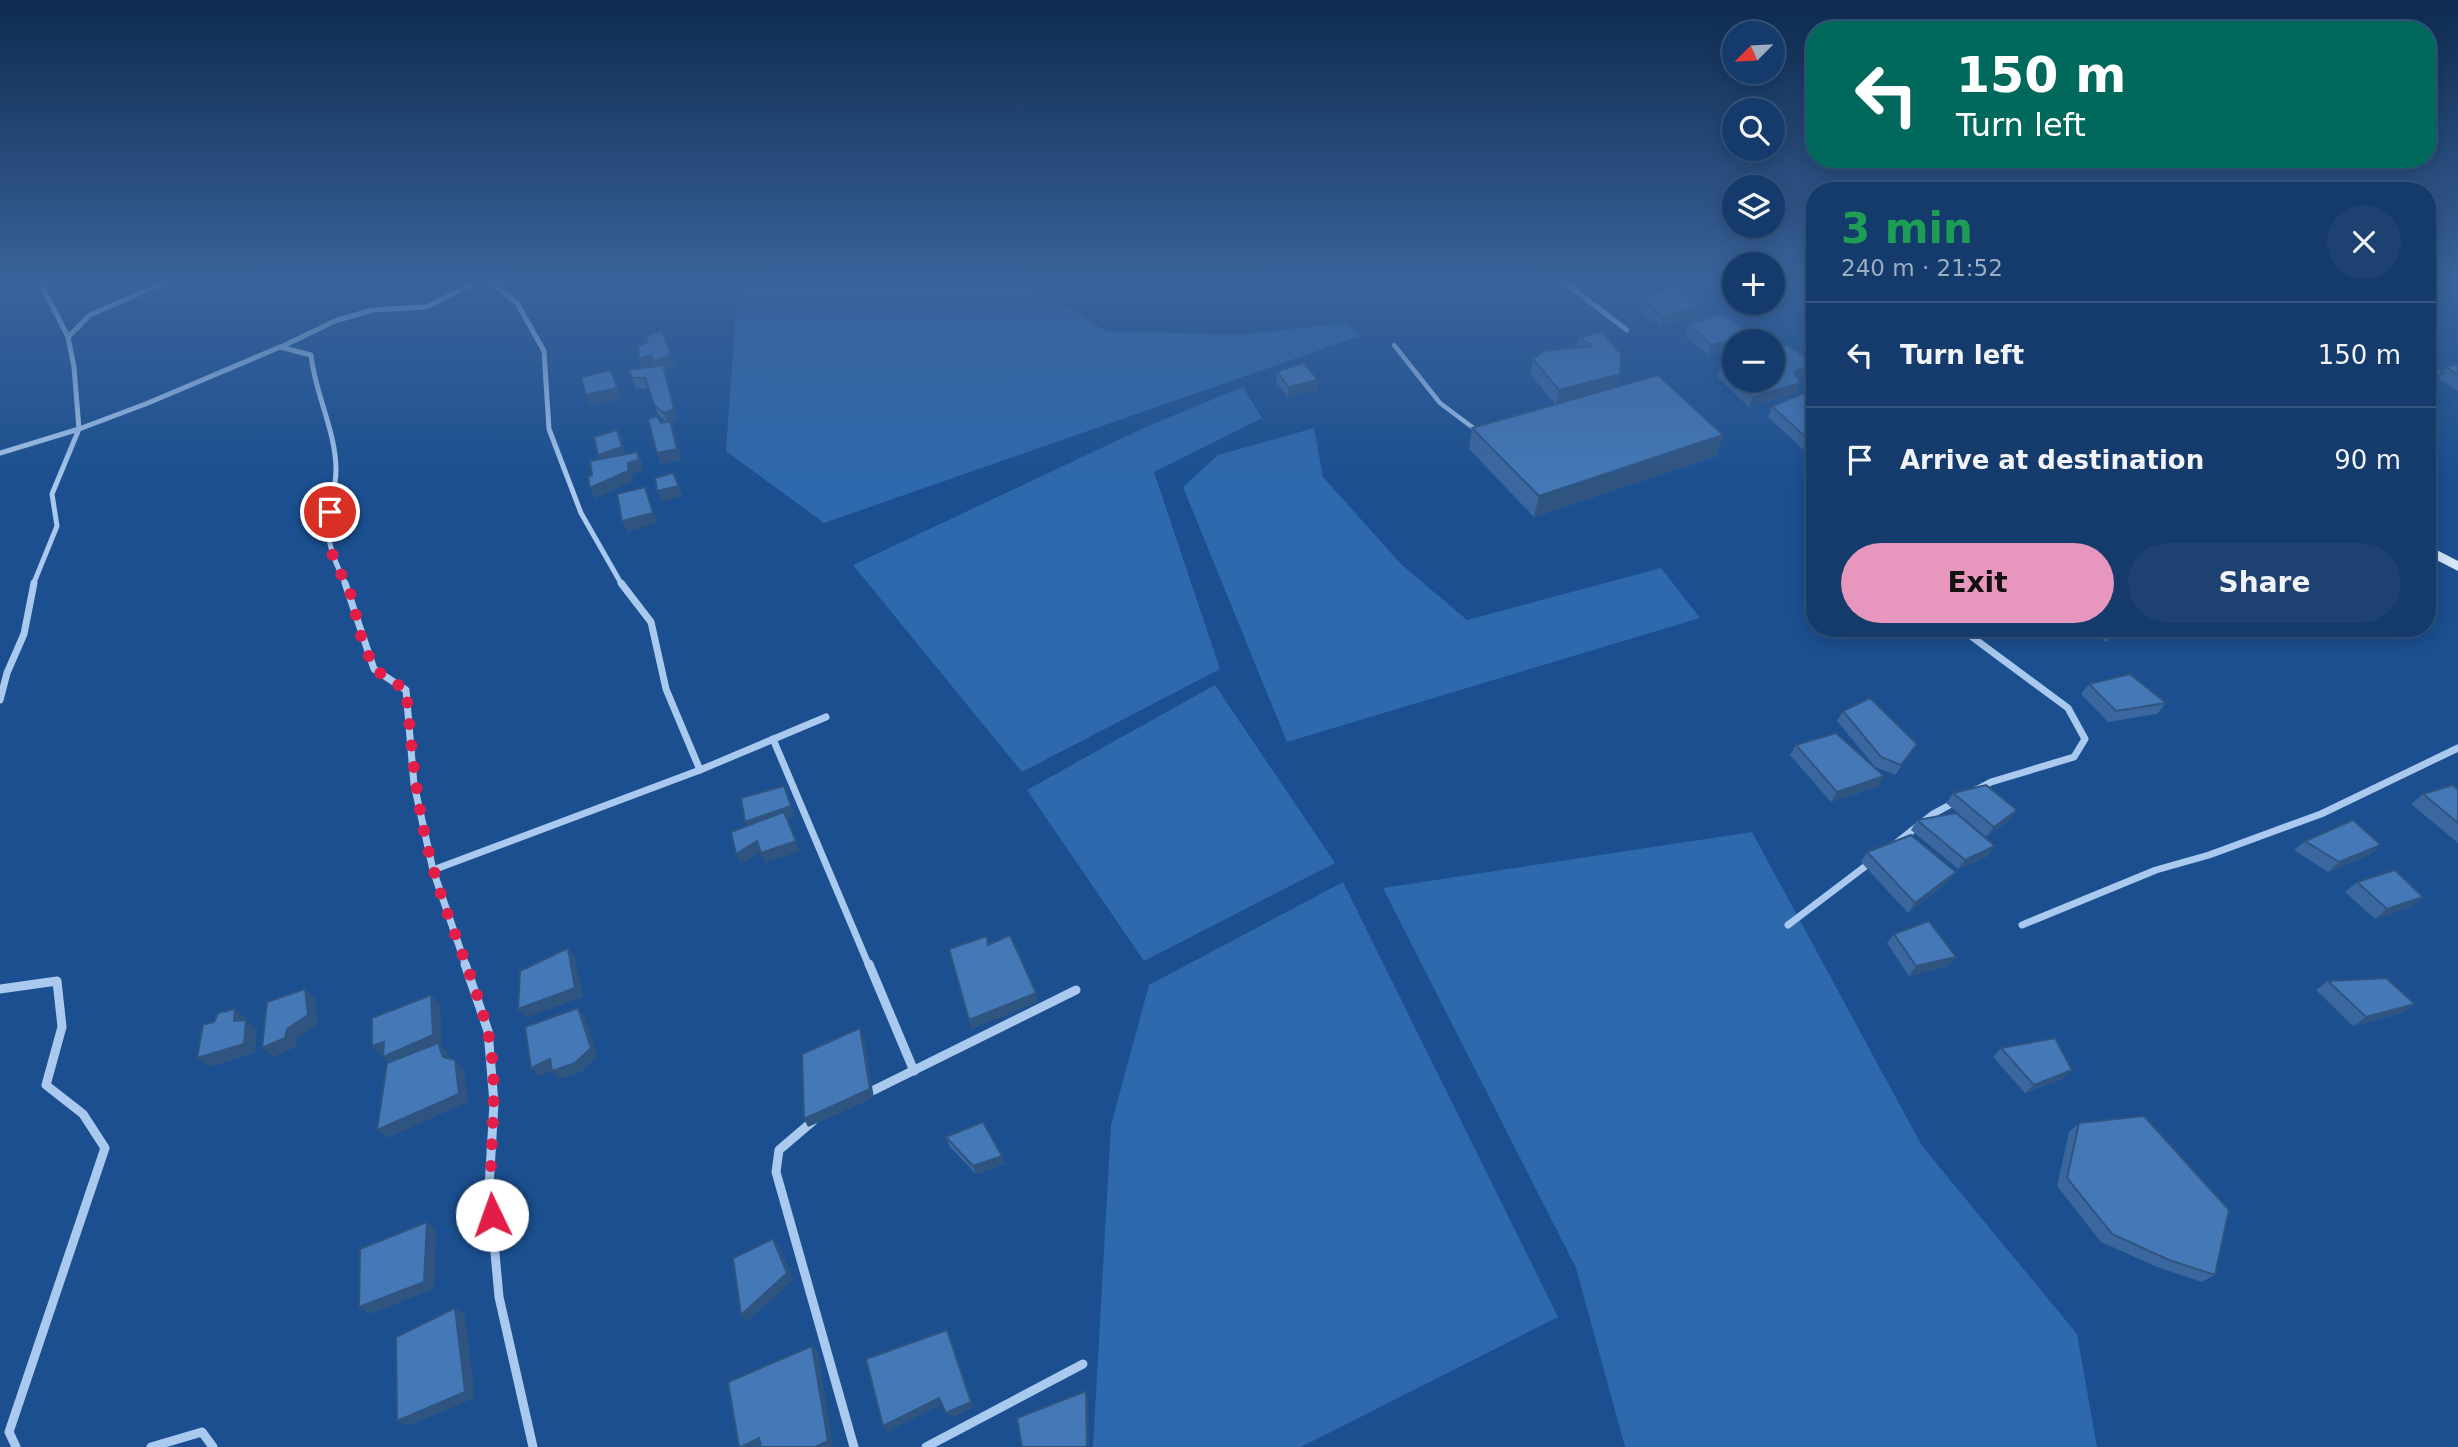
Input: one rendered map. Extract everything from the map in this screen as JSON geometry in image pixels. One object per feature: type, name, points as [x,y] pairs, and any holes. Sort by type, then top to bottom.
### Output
[{"type":"main road","points":[[2436,554],[2458,567]]},
{"type":"street","points":[[0,699],[7,673],[24,634],[32,588],[57,526],[52,494],[79,429],[70,350]]},
{"type":"street","points":[[0,453],[79,429],[200,383],[274,350]]},
{"type":"street","points":[[290,350],[311,355],[314,381],[331,436],[335,470],[328,527],[333,557],[351,595],[361,636],[374,669],[406,690],[414,784],[433,870],[488,1031],[494,1103],[489,1187],[499,1297],[533,1447]]},
{"type":"street","points":[[543,350],[550,429],[582,513],[620,581],[651,622],[666,689],[700,770]]},
{"type":"street","points":[[1885,851],[1933,814],[1991,782],[2074,757],[2085,738],[2068,708],[1972,637]]},
{"type":"street","points":[[433,870],[700,770],[826,717]]},
{"type":"street","points":[[773,739],[914,1071]]},
{"type":"street","points":[[2022,925],[2156,870],[2209,855],[2321,814],[2458,748]]},
{"type":"street","points":[[1788,925],[1876,858]]},
{"type":"street","points":[[0,989],[57,981],[62,1027],[46,1085],[83,1114],[105,1148],[9,1432],[16,1447]]},
{"type":"street","points":[[855,1100],[1076,990]]},
{"type":"street","points":[[820,1117],[808,1123],[779,1150],[776,1172],[854,1447]]},
{"type":"street","points":[[926,1447],[1083,1364]]},
{"type":"street","points":[[151,1447],[202,1432],[213,1447]]},
{"type":"lane","points":[[1398,350],[1438,400],[1461,422],[1486,436]]},
{"type":"shaded area","points":[[733,350],[1321,350],[824,523],[726,451]]},
{"type":"shaded area","points":[[1243,387],[1262,418],[1154,472],[1220,669],[1022,772],[853,565],[1148,426]]},
{"type":"shaded area","points":[[1314,428],[1323,477],[1402,565],[1467,620],[1661,568],[1700,618],[1287,742],[1183,487],[1218,455]]},
{"type":"shaded area","points":[[1215,685],[1335,863],[1144,961],[1027,790]]},
{"type":"shaded area","points":[[1752,832],[1922,1146],[2077,1334],[2097,1447],[1625,1447],[1576,1268],[1383,888]]},
{"type":"shaded area","points":[[1343,882],[1558,1317],[1301,1447],[1093,1447],[1111,1125],[1149,985]]},
{"type":"building","points":[[638,350],[669,350],[671,355],[654,361],[651,355],[639,359]]},
{"type":"building","points":[[1617,350],[1621,354],[1620,374],[1559,390],[1533,359],[1543,351]]},
{"type":"building","points":[[1785,350],[1795,350],[1806,357],[1806,367],[1794,372],[1800,383],[1785,387]]},
{"type":"building","points":[[1304,363],[1318,380],[1288,387],[1277,371]]},
{"type":"building","points":[[2458,364],[2458,375],[2446,367]]},
{"type":"building","points":[[663,365],[674,409],[664,413],[654,405],[645,378],[632,378],[628,370]]},
{"type":"building","points":[[611,370],[617,388],[586,395],[581,377]]},
{"type":"building","points":[[1658,375],[1723,435],[1539,496],[1472,428]]},
{"type":"building","points":[[1748,392],[1770,392],[1753,397]]},
{"type":"building","points":[[1806,393],[1806,437],[1772,406]]},
{"type":"building","points":[[657,416],[661,423],[670,421],[677,449],[657,453],[648,419]]},
{"type":"building","points":[[617,430],[622,447],[598,455],[594,437]]},
{"type":"building","points":[[637,452],[639,460],[628,463],[628,471],[590,488],[590,461]]},
{"type":"building","points":[[673,473],[679,486],[657,491],[655,478]]},
{"type":"building","points":[[645,487],[653,513],[622,521],[617,494]]},
{"type":"building","points":[[2130,674],[2166,703],[2116,711],[2089,684]]},
{"type":"building","points":[[1870,698],[1917,744],[1901,765],[1881,757],[1843,711]]},
{"type":"building","points":[[1836,733],[1884,776],[1837,792],[1796,745]]},
{"type":"building","points":[[1986,785],[2017,810],[1994,827],[1953,793]]},
{"type":"building","points":[[2453,785],[2458,790],[2458,823],[2423,794]]},
{"type":"building","points":[[784,786],[791,806],[745,822],[741,798]]},
{"type":"building","points":[[784,812],[796,841],[761,853],[757,841],[736,854],[731,832]]},
{"type":"building","points":[[1956,813],[1995,846],[1965,860],[1917,820]]},
{"type":"building","points":[[2353,820],[2381,845],[2339,862],[2305,841]]},
{"type":"building","points":[[1911,835],[1956,872],[1915,903],[1867,852]]},
{"type":"building","points":[[2395,870],[2423,897],[2387,909],[2357,882]]},
{"type":"building","points":[[1929,921],[1956,957],[1916,966],[1894,934]]},
{"type":"building","points":[[1010,935],[1036,993],[969,1020],[949,949],[987,936],[988,945]]},
{"type":"building","points":[[568,948],[575,988],[518,1009],[520,971]]},
{"type":"building","points":[[2386,978],[2415,1004],[2366,1017],[2328,981]]},
{"type":"building","points":[[305,989],[308,1015],[287,1029],[285,1038],[262,1048],[267,1002]]},
{"type":"building","points":[[431,995],[433,1035],[383,1057],[384,1042],[372,1046],[372,1018]]},
{"type":"building","points":[[578,1008],[591,1048],[575,1063],[552,1071],[550,1059],[531,1068],[525,1027]]},
{"type":"building","points":[[235,1009],[234,1021],[246,1020],[244,1044],[197,1058],[203,1025],[214,1022],[218,1013]]},
{"type":"building","points":[[860,1028],[870,1089],[804,1119],[802,1054]]},
{"type":"building","points":[[2055,1038],[2072,1070],[2034,1085],[2001,1048]]},
{"type":"building","points":[[438,1043],[443,1057],[455,1060],[459,1094],[377,1130],[387,1063]]},
{"type":"building","points":[[2144,1116],[2229,1210],[2215,1275],[2169,1260],[2112,1234],[2067,1178],[2079,1123]]},
{"type":"building","points":[[983,1122],[1002,1156],[973,1166],[946,1137]]},
{"type":"building","points":[[427,1222],[424,1282],[359,1307],[360,1249]]},
{"type":"building","points":[[773,1239],[787,1273],[741,1315],[733,1258]]},
{"type":"building","points":[[455,1308],[465,1392],[397,1421],[396,1337]]},
{"type":"building","points":[[947,1330],[971,1402],[946,1413],[939,1398],[883,1426],[866,1359]]},
{"type":"building","points":[[812,1346],[828,1441],[815,1447],[761,1447],[759,1438],[739,1447],[728,1382]]},
{"type":"building","points":[[1086,1391],[1087,1447],[1022,1447],[1017,1418]]},
{"type":"route","points":[[330,512],[328,527],[333,557],[351,595],[361,636],[374,669],[406,690],[414,784],[433,870],[488,1031],[494,1103],[489,1187],[492,1215]]}]
